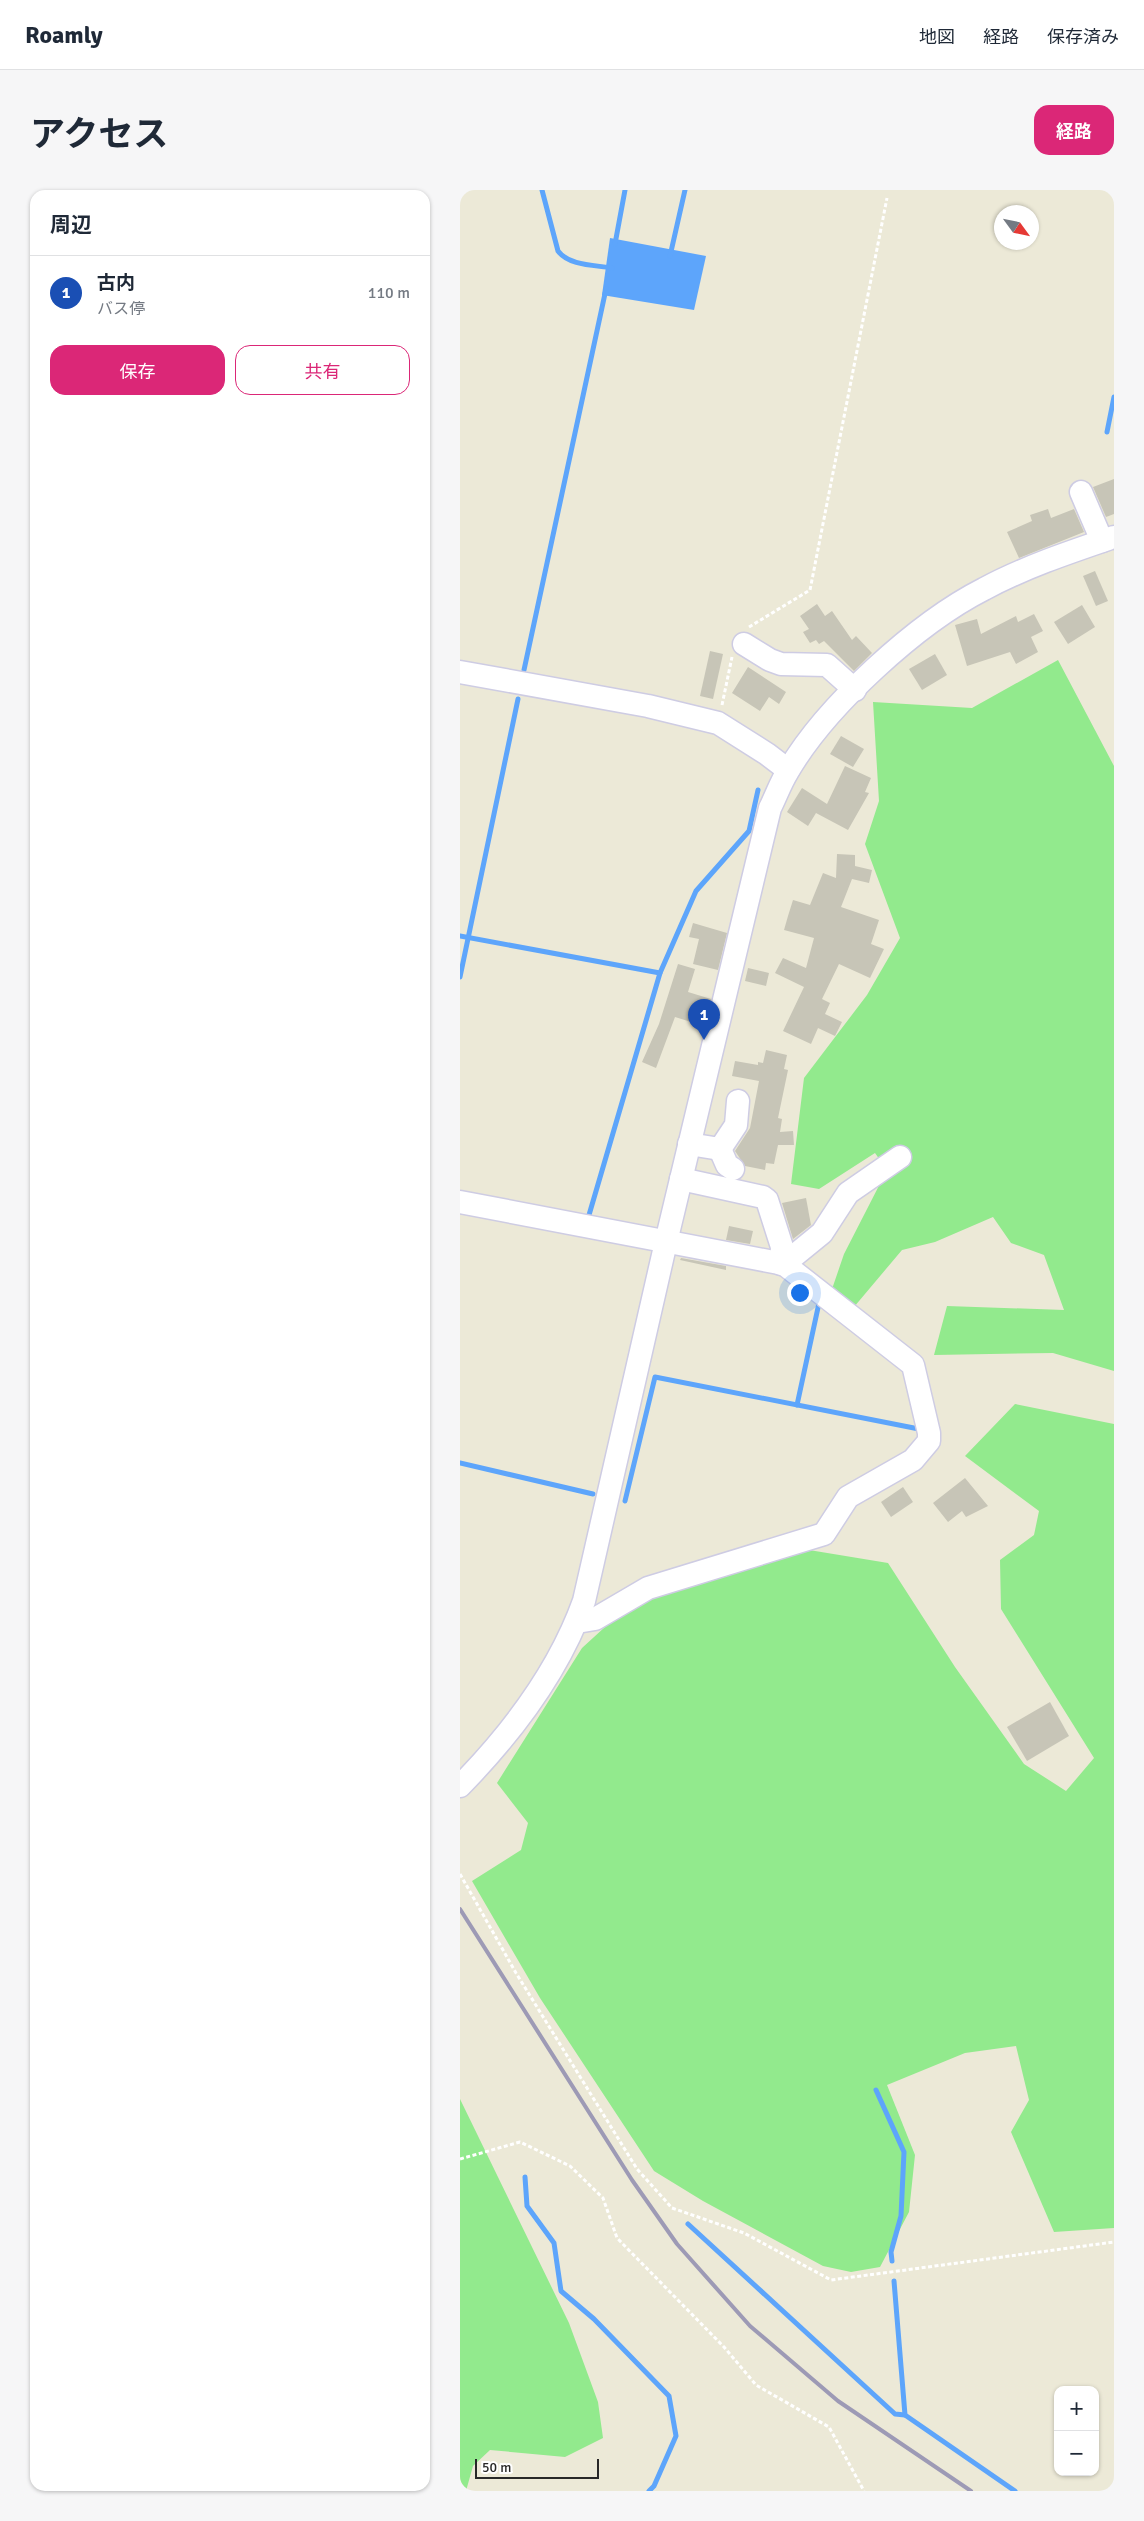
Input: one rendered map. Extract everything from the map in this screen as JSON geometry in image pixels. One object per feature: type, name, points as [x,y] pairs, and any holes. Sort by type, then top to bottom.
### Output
[{"type":"street","points":[[460,1786],[488,1757],[522,1715],[548,1676],[577,1622],[584,1601],[666,1242],[770,808],[788,770],[822,724],[891,654],[949,609],[983,589],[1042,562],[1108,539],[1081,492]]},
{"type":"street","points":[[744,644],[770,660],[782,664],[827,665],[855,690]]},
{"type":"street","points":[[460,672],[648,706],[718,723],[767,754],[788,770]]},
{"type":"street","points":[[720,1149],[736,1125],[738,1101]]},
{"type":"street","points":[[689,1144],[720,1149]]},
{"type":"street","points":[[720,1149],[727,1165],[733,1169]]},
{"type":"street","points":[[783,1264],[822,1233],[848,1193],[900,1157]]},
{"type":"street","points":[[681,1179],[763,1197],[767,1200],[782,1247],[783,1264]]},
{"type":"street","points":[[460,1202],[783,1264],[913,1365],[929,1433],[929,1441],[913,1460],[848,1497],[824,1534],[648,1588],[595,1619],[577,1622]]},
{"type":"path","points":[[810,590],[887,198]]},
{"type":"path","points":[[460,1874],[516,1973],[638,2169],[672,2208],[744,2232],[831,2280],[1114,2242]]},
{"type":"path","points":[[460,2159],[520,2142],[570,2166],[603,2198],[617,2238],[724,2348],[756,2385],[829,2427],[864,2491]]},
{"type":"green space","points":[[1058,660],[1114,766],[1114,1371],[1053,1353],[934,1355],[947,1306],[1064,1310],[1044,1255],[1011,1243],[993,1217],[935,1242],[902,1250],[854,1307],[831,1292],[844,1254],[887,1170],[875,1153],[819,1189],[791,1184],[804,1078],[867,995],[900,938],[865,844],[879,801],[873,702],[972,708]]},
{"type":"green space","points":[[1015,1404],[1114,1424],[1114,2228],[1054,2232],[1011,2132],[1029,2100],[1016,2046],[965,2053],[887,2085],[915,2155],[909,2212],[880,2267],[851,2272],[823,2266],[703,2201],[654,2171],[540,1998],[472,1881],[521,1850],[528,1823],[497,1783],[582,1648],[629,1605],[803,1549],[888,1563],[955,1667],[1024,1764],[1066,1791],[1094,1758],[1001,1609],[1000,1560],[1034,1535],[1039,1511],[965,1456]]},
{"type":"green space","points":[[460,2099],[569,2323],[598,2402],[603,2438],[565,2457],[490,2450],[473,2466],[466,2491],[460,2491]]},
{"type":"water","points":[[610,238],[706,256],[694,310],[602,295]]},
{"type":"building","points":[[1114,479],[1114,514],[1106,517],[1093,487]]},
{"type":"building","points":[[1048,509],[1051,518],[1074,509],[1084,532],[1019,558],[1007,532],[1032,521],[1030,515]]},
{"type":"building","points":[[1095,571],[1108,601],[1096,606],[1083,576]]},
{"type":"building","points":[[817,604],[825,616],[832,611],[852,640],[856,636],[872,653],[854,671],[824,641],[819,644],[816,640],[810,643],[803,632],[809,629],[800,616]]},
{"type":"building","points":[[1082,605],[1095,627],[1068,644],[1054,622]]},
{"type":"building","points":[[1034,614],[1043,631],[1031,637],[1038,652],[1016,664],[1010,652],[967,666],[955,625],[977,619],[981,634],[1016,616],[1018,622]]},
{"type":"building","points":[[710,651],[723,654],[713,699],[700,696]]},
{"type":"building","points":[[935,654],[947,675],[922,690],[909,669]]},
{"type":"building","points":[[748,667],[786,692],[779,704],[769,697],[760,711],[732,693]]},
{"type":"building","points":[[841,736],[864,749],[853,767],[830,754]]},
{"type":"building","points":[[845,766],[871,778],[865,792],[869,793],[848,830],[816,813],[808,826],[787,812],[802,788],[827,804]]},
{"type":"building","points":[[837,854],[855,855],[855,866],[872,870],[869,883],[852,879],[841,907],[879,920],[871,944],[884,949],[870,978],[839,964],[822,999],[830,1003],[825,1014],[842,1022],[835,1036],[818,1028],[811,1044],[783,1031],[804,987],[775,973],[783,958],[806,968],[814,938],[784,930],[793,900],[810,905],[823,873],[836,878]]},
{"type":"building","points":[[693,923],[727,933],[718,970],[693,964],[699,939],[689,937]]},
{"type":"building","points":[[678,964],[695,969],[688,992],[711,999],[704,1026],[675,1017],[656,1068],[642,1062],[659,1024]]},
{"type":"building","points":[[748,968],[769,973],[766,986],[745,981]]},
{"type":"building","points":[[766,1050],[787,1055],[784,1069],[788,1070],[778,1118],[782,1119],[780,1132],[793,1131],[794,1145],[778,1145],[774,1164],[766,1163],[765,1170],[745,1166],[735,1151],[750,1128],[759,1081],[732,1076],[735,1061],[758,1065],[758,1062],[763,1063]]},
{"type":"building","points":[[806,1198],[811,1225],[793,1239],[782,1203]]},
{"type":"building","points":[[729,1226],[753,1231],[750,1244],[726,1240]]},
{"type":"building","points":[[681,1258],[726,1266],[726,1270],[680,1260]]},
{"type":"building","points":[[965,1478],[988,1506],[966,1517],[962,1511],[948,1522],[933,1503]]},
{"type":"building","points":[[903,1487],[913,1502],[891,1517],[881,1502]]},
{"type":"building","points":[[1050,1702],[1069,1736],[1027,1761],[1007,1727]]},
{"type":"waterway","points":[[542,190],[558,251],[569,260],[575,262],[612,268]]},
{"type":"waterway","points":[[615,244],[625,190]]},
{"type":"waterway","points":[[670,256],[685,190]]},
{"type":"waterway","points":[[524,670],[606,289]]},
{"type":"waterway","points":[[1107,432],[1114,397]]},
{"type":"waterway","points":[[460,977],[518,699]]},
{"type":"waterway","points":[[589,1215],[660,973],[696,891],[749,831],[758,790]]},
{"type":"waterway","points":[[460,936],[660,973]]},
{"type":"waterway","points":[[797,1405],[819,1303]]},
{"type":"waterway","points":[[625,1501],[655,1377],[919,1429]]},
{"type":"waterway","points":[[460,1463],[593,1494]]},
{"type":"waterway","points":[[876,2090],[904,2152],[901,2216],[891,2252],[892,2261]]},
{"type":"waterway","points":[[525,2177],[527,2206],[554,2243],[561,2291],[594,2319],[669,2396],[676,2436],[654,2486],[649,2491]]},
{"type":"waterway","points":[[688,2224],[895,2414],[905,2415]]},
{"type":"waterway","points":[[894,2281],[905,2415],[1015,2491]]},
{"type":"railway","points":[[460,1909],[632,2180],[677,2244],[750,2326],[838,2401],[971,2491]]},
{"type":"place","name":"古内","points":[[704,1040]]}]
